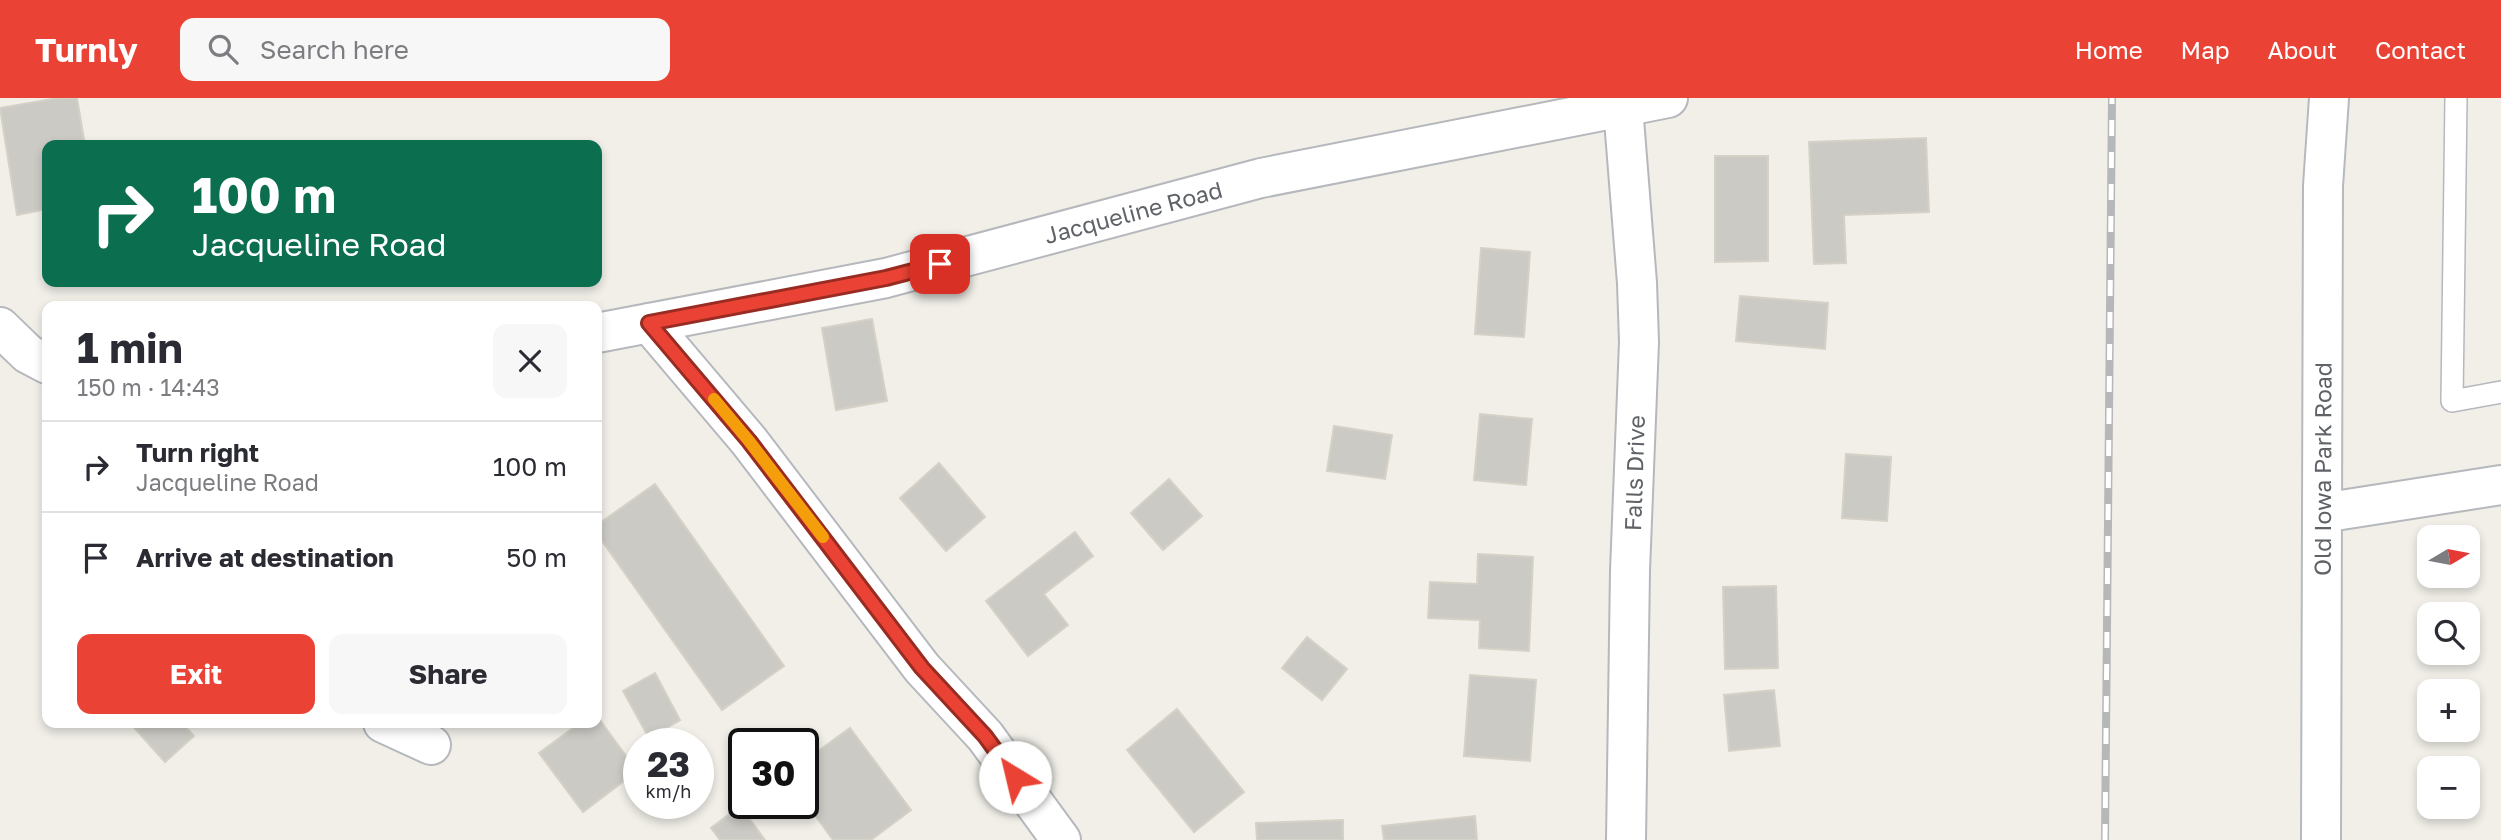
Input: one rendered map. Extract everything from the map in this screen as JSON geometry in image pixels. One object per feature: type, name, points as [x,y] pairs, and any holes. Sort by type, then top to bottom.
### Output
[{"type":"street","name":"Jacqueline Road","points":[[602,332],[886,278],[1261,178],[1668,98]]},
{"type":"street","name":"Old Iowa Park Road","points":[[2321,840],[2323,186],[2329,98]]},
{"type":"street","name":"Falls Drive","points":[[1623,107],[1639,342],[1630,571],[1626,840]]},
{"type":"street","points":[[649,323],[749,441],[922,668],[985,736],[1061,840]]},
{"type":"street","points":[[0,327],[28,354],[42,361]]},
{"type":"street","points":[[2322,513],[2501,485]]},
{"type":"street","points":[[394,728],[431,745]]},
{"type":"lane","points":[[2456,98],[2452,401],[2501,392]]},
{"type":"building","points":[[58,98],[77,98],[84,140],[42,140],[42,210],[17,215],[0,108]]},
{"type":"building","points":[[1926,138],[1929,212],[1844,215],[1846,263],[1814,264],[1809,142]]},
{"type":"building","points":[[1715,156],[1768,156],[1768,261],[1715,262]]},
{"type":"building","points":[[1481,248],[1530,252],[1524,337],[1475,334]]},
{"type":"building","points":[[1740,296],[1828,303],[1825,349],[1736,341]]},
{"type":"building","points":[[872,319],[887,401],[836,410],[822,328]]},
{"type":"building","points":[[1480,414],[1532,419],[1526,485],[1474,480]]},
{"type":"building","points":[[1334,426],[1392,435],[1385,479],[1327,471]]},
{"type":"building","points":[[1846,454],[1891,457],[1887,521],[1842,518]]},
{"type":"building","points":[[939,463],[985,517],[946,551],[900,498]]},
{"type":"building","points":[[1169,479],[1202,516],[1163,550],[1131,513]]},
{"type":"building","points":[[655,484],[784,666],[722,710],[602,541],[602,521]]},
{"type":"building","points":[[1075,532],[1093,556],[1044,594],[1068,625],[1028,656],[986,601]]},
{"type":"building","points":[[1478,554],[1533,557],[1529,651],[1479,648],[1480,620],[1428,618],[1430,582],[1477,584]]},
{"type":"building","points":[[1776,586],[1778,668],[1725,669],[1723,587]]},
{"type":"building","points":[[1307,637],[1347,669],[1322,700],[1282,668]]},
{"type":"building","points":[[655,673],[680,720],[666,728],[643,728],[623,691]]},
{"type":"building","points":[[1470,675],[1536,680],[1530,761],[1464,756]]},
{"type":"building","points":[[1774,690],[1780,746],[1729,751],[1724,695]]},
{"type":"building","points":[[1177,709],[1244,792],[1194,832],[1127,750]]},
{"type":"building","points":[[602,723],[623,752],[623,782],[583,812],[539,753],[573,728],[602,728]]},
{"type":"building","points":[[134,728],[187,728],[194,736],[165,762]]},
{"type":"building","points":[[850,728],[911,810],[871,840],[833,840],[818,819],[819,750]]},
{"type":"building","points":[[728,815],[728,819],[750,819],[765,840],[720,840],[711,828]]},
{"type":"building","points":[[1475,816],[1477,840],[1384,840],[1382,826]]},
{"type":"building","points":[[1343,820],[1343,840],[1257,840],[1256,823]]},
{"type":"railway","points":[[2105,840],[2112,98]]},
{"type":"slow traffic","points":[[714,399],[823,537]]},
{"type":"route","points":[[940,264],[886,278],[649,323],[749,441],[922,668],[985,736],[1015,777]]}]
